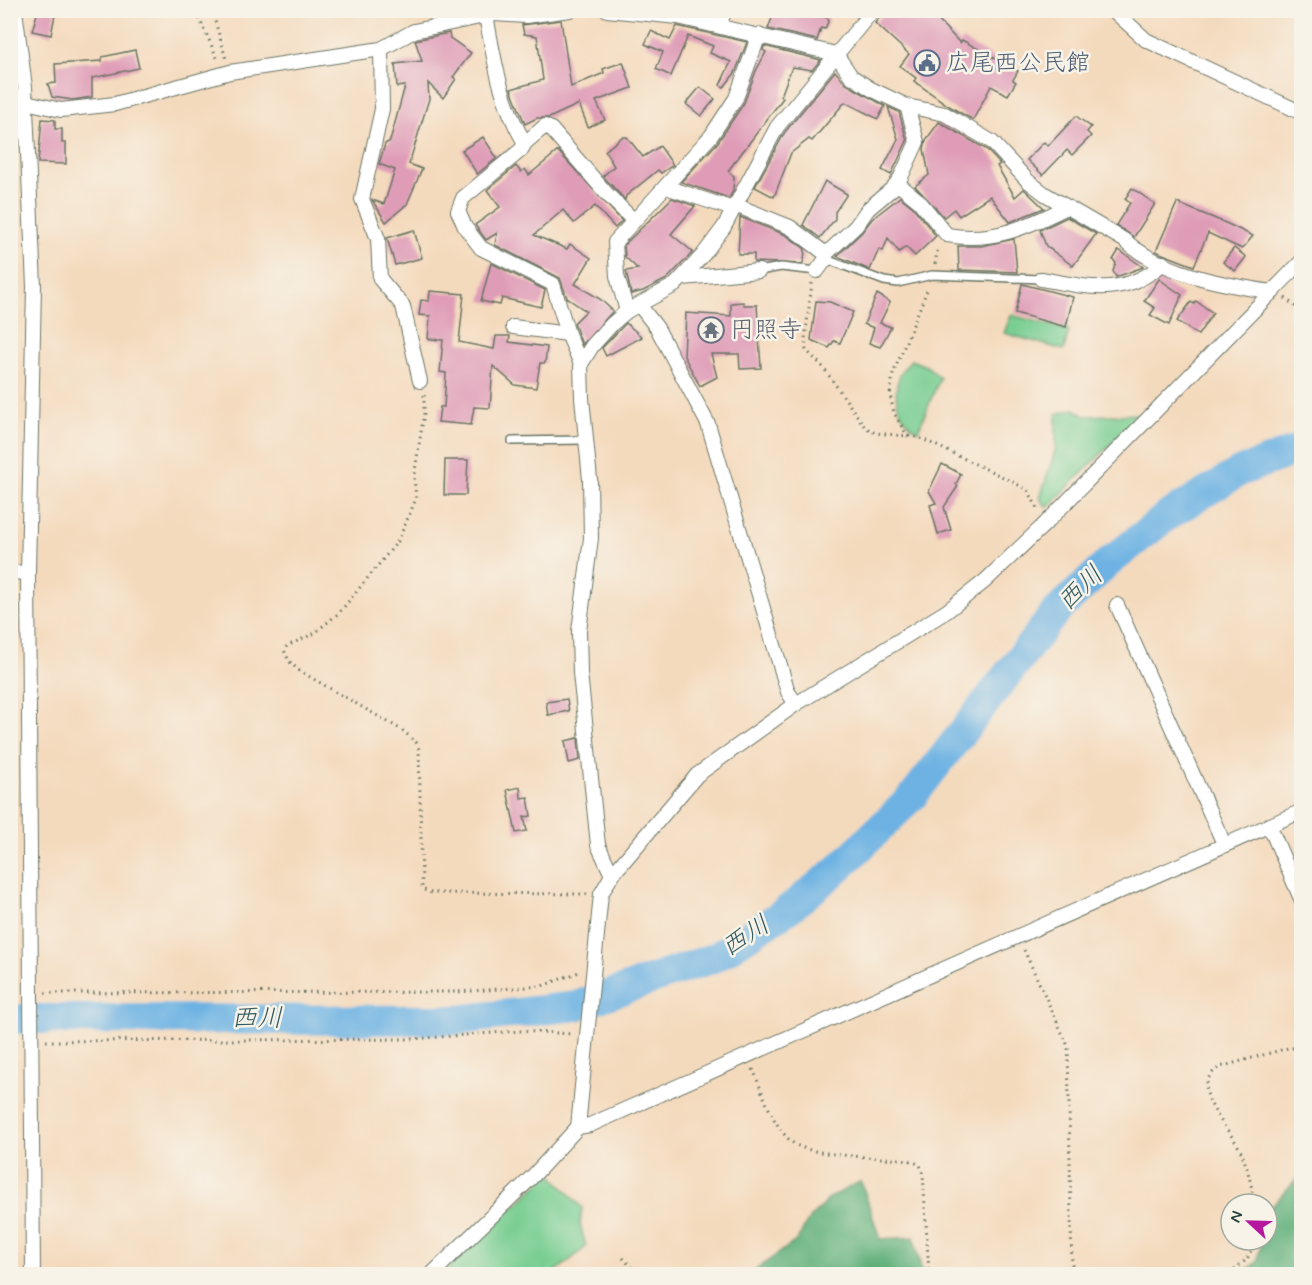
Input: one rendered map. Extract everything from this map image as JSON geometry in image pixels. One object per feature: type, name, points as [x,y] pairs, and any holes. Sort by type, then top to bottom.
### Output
[{"type":"street","points":[[15,10],[26,102],[34,286],[28,573],[33,1275]]},
{"type":"street","points":[[10,102],[26,102],[61,110],[115,104],[230,70],[381,49],[414,31],[492,13],[526,16],[570,10]]},
{"type":"street","points":[[607,10],[678,17],[836,54],[851,76],[871,89],[906,106],[945,114],[992,142],[1028,181],[1067,207],[1163,263],[1217,281],[1273,292]]},
{"type":"street","points":[[719,26],[725,10]]},
{"type":"street","points":[[581,364],[601,336],[633,308],[683,278],[724,227],[777,127],[873,10]]},
{"type":"street","points":[[1113,10],[1146,40],[1302,113]]},
{"type":"street","points":[[492,13],[497,73],[508,110],[525,143]]},
{"type":"street","points":[[759,35],[736,98],[711,136],[615,242],[616,276],[633,308],[657,328],[708,424],[788,692],[796,704]]},
{"type":"street","points":[[381,49],[382,109],[362,199],[378,239],[380,279],[403,306],[420,381]]},
{"type":"street","points":[[817,271],[826,256],[897,183],[917,142],[906,106]]},
{"type":"street","points":[[612,875],[598,845],[580,674],[579,631],[591,538],[590,480],[585,440],[581,364],[568,334],[554,284],[481,248],[465,227],[458,211],[463,198],[521,150],[525,143],[544,126],[551,129],[606,193],[634,221]]},
{"type":"street","points":[[897,183],[919,201],[947,235],[963,238],[1018,231],[1067,207]]},
{"type":"street","points":[[666,187],[734,207],[790,227],[826,256]]},
{"type":"street","points":[[432,1275],[534,1175],[578,1127],[602,894],[612,875],[697,775],[796,704],[947,611],[985,581],[1046,523],[1302,261]]},
{"type":"street","points":[[1041,279],[1090,288],[1108,288],[1150,276],[1163,263]]},
{"type":"street","points":[[683,278],[759,271]]},
{"type":"street","points":[[513,327],[568,334]]},
{"type":"street","points":[[10,573],[28,573]]},
{"type":"street","points":[[1117,605],[1224,844]]},
{"type":"street","points":[[578,1127],[590,1125],[1302,811]]},
{"type":"street","points":[[1269,825],[1302,901]]},
{"type":"lane","points":[[826,256],[884,280],[898,283],[932,275],[1041,279]]},
{"type":"lane","points":[[759,271],[781,267],[817,271]]},
{"type":"lane","points":[[512,441],[585,440]]},
{"type":"path","points":[[183,10],[198,17],[220,64],[230,70]]},
{"type":"path","points":[[212,10],[230,70]]},
{"type":"path","points":[[908,436],[894,413],[890,395],[893,374],[932,275],[944,231]]},
{"type":"path","points":[[817,271],[813,280],[805,339],[806,350],[824,367],[865,427],[874,433],[918,437],[1028,490],[1046,523]]},
{"type":"path","points":[[1273,292],[1302,312]]},
{"type":"path","points":[[420,381],[424,413],[414,477],[416,499],[398,541],[339,613],[313,634],[287,646],[284,650],[298,670],[402,730],[416,742],[419,749],[422,889],[431,893],[602,894]]},
{"type":"path","points":[[1018,936],[1068,1046],[1072,1275]]},
{"type":"path","points":[[32,995],[457,992],[542,986],[594,971]]},
{"type":"path","points":[[10,1041],[31,1039],[411,1039],[519,1031],[588,1029]]},
{"type":"path","points":[[1252,1192],[1242,1152],[1212,1106],[1206,1091],[1207,1083],[1211,1073],[1220,1067],[1288,1048],[1302,1048]]},
{"type":"path","points":[[748,1056],[769,1107],[794,1144],[815,1152],[909,1160],[920,1165],[929,1275]]},
{"type":"path","points":[[1230,1275],[1250,1252]]},
{"type":"path","points":[[624,1258],[638,1275]]},
{"type":"green space","points":[[1011,315],[1069,330],[1064,350],[1004,333]]},
{"type":"green space","points":[[911,360],[928,367],[940,378],[918,431],[903,416],[896,397],[899,378]]},
{"type":"green space","points":[[1074,409],[1085,416],[1141,414],[1047,508],[1040,498],[1056,448],[1056,414]]},
{"type":"green space","points":[[550,1173],[582,1208],[580,1224],[586,1247],[553,1274],[442,1274]]},
{"type":"green space","points":[[1301,1174],[1301,1274],[1240,1274],[1257,1262],[1259,1252],[1279,1252],[1279,1198]]},
{"type":"green space","points":[[861,1181],[880,1239],[914,1237],[922,1274],[750,1274],[797,1240],[809,1219],[831,1197]]},
{"type":"building","points":[[38,10],[56,10],[51,35],[32,31]]},
{"type":"building","points":[[775,10],[811,10],[829,19],[825,29],[821,28],[817,40],[768,29]]},
{"type":"building","points":[[886,10],[942,10],[935,17],[960,43],[962,40],[1018,71],[1013,80],[1016,82],[1008,95],[991,86],[973,120],[949,106],[914,81],[916,78],[900,66],[909,54],[875,23]]},
{"type":"building","points":[[561,20],[571,87],[604,73],[603,69],[623,62],[632,88],[596,101],[605,120],[588,127],[579,104],[549,118],[537,118],[525,124],[511,89],[543,80],[537,36],[524,34],[522,25]]},
{"type":"building","points":[[677,26],[747,42],[735,73],[724,87],[720,85],[731,62],[710,53],[713,46],[688,36],[671,76],[656,69],[663,52],[645,44],[651,31],[670,40]]},
{"type":"building","points":[[449,33],[450,38],[471,53],[453,77],[456,79],[443,98],[428,83],[429,99],[409,164],[422,169],[407,204],[386,222],[372,200],[384,204],[395,170],[379,164],[385,144],[390,141],[405,86],[397,87],[395,64],[422,61],[415,40]]},
{"type":"building","points":[[764,46],[821,60],[812,70],[792,67],[781,96],[783,98],[728,171],[734,176],[733,191],[729,198],[681,182],[718,142],[744,103],[766,52],[763,50]]},
{"type":"building","points":[[135,50],[139,68],[92,78],[92,97],[73,100],[52,97],[48,84],[56,83],[55,64],[102,61],[102,57]]},
{"type":"building","points":[[835,71],[846,84],[885,106],[878,119],[845,102],[812,141],[809,139],[791,153],[774,197],[755,187],[785,132]]},
{"type":"building","points":[[700,87],[715,99],[701,116],[686,104]]},
{"type":"building","points":[[888,107],[899,112],[907,141],[891,175],[882,170],[898,139]]},
{"type":"building","points":[[1076,116],[1091,127],[1087,132],[1091,136],[1072,155],[1067,150],[1043,175],[1027,160],[1044,142],[1048,146]]},
{"type":"building","points":[[42,119],[55,120],[55,129],[62,129],[62,143],[66,143],[66,164],[38,163]]},
{"type":"building","points":[[939,122],[986,149],[1000,164],[997,166],[1015,197],[1024,189],[1044,208],[1010,222],[990,196],[959,216],[954,209],[944,217],[915,186],[929,175],[924,149],[926,140]]},
{"type":"building","points":[[483,137],[497,158],[477,174],[462,150]]},
{"type":"building","points":[[622,137],[627,137],[643,157],[660,146],[673,165],[661,173],[658,170],[626,196],[625,200],[603,176],[614,166],[605,151]]},
{"type":"building","points":[[558,151],[622,221],[615,228],[595,206],[574,223],[563,210],[534,235],[567,249],[570,244],[591,258],[575,284],[600,299],[613,311],[582,345],[574,323],[586,311],[567,298],[560,278],[495,245],[497,233],[486,240],[475,225],[500,207],[487,190],[516,166],[521,172],[525,169],[529,175]]},
{"type":"building","points":[[825,181],[847,194],[835,212],[835,219],[820,238],[803,225]]},
{"type":"building","points":[[1132,188],[1155,204],[1134,237],[1116,225],[1130,203],[1125,199]]},
{"type":"building","points":[[900,197],[913,207],[936,236],[915,256],[906,247],[899,252],[888,238],[883,251],[879,249],[870,270],[837,256],[872,219]]},
{"type":"building","points":[[672,198],[695,206],[671,234],[693,252],[667,279],[643,291],[631,294],[626,271],[638,269],[625,257],[624,245]]},
{"type":"building","points":[[1177,203],[1253,236],[1242,249],[1208,233],[1194,266],[1160,253],[1156,251]]},
{"type":"building","points":[[740,217],[786,235],[805,249],[802,264],[754,262],[754,254],[738,254]]},
{"type":"building","points":[[1067,217],[1096,234],[1073,266],[1046,246],[1040,230]]},
{"type":"building","points":[[414,230],[422,258],[395,265],[387,238]]},
{"type":"building","points":[[1014,239],[1017,272],[959,270],[958,246],[981,246]]},
{"type":"building","points":[[1234,248],[1246,257],[1235,271],[1223,262]]},
{"type":"building","points":[[1119,250],[1143,267],[1116,277],[1113,271],[1116,263],[1113,260]]},
{"type":"building","points":[[491,263],[545,290],[541,307],[502,298],[500,305],[481,301]]},
{"type":"building","points":[[1159,279],[1182,295],[1169,325],[1150,315],[1155,308],[1144,301]]},
{"type":"building","points":[[1022,284],[1073,297],[1066,327],[1015,313]]},
{"type":"building","points":[[430,291],[464,294],[459,342],[494,349],[496,336],[510,336],[509,342],[547,347],[545,363],[540,363],[536,388],[515,385],[493,366],[490,408],[474,407],[471,425],[438,422],[440,407],[444,407],[446,373],[440,372],[443,340],[428,339],[430,316],[419,315],[421,300],[429,301]]},
{"type":"building","points":[[877,294],[890,302],[880,323],[891,327],[880,347],[869,343],[874,328],[864,324]]},
{"type":"building","points":[[816,301],[830,302],[853,312],[840,343],[834,341],[829,348],[811,340]]},
{"type":"building","points":[[1196,301],[1213,313],[1198,335],[1177,321],[1191,302],[1194,304]]},
{"type":"building","points":[[743,302],[744,305],[757,305],[761,368],[740,369],[739,354],[711,354],[717,377],[700,386],[684,356],[686,313],[731,316],[731,303]]},
{"type":"building","points":[[626,323],[642,337],[606,356],[602,348]]},
{"type":"building","points":[[445,460],[468,460],[466,495],[444,495]]},
{"type":"building","points":[[942,464],[961,474],[956,484],[958,486],[944,507],[951,530],[938,534],[930,505],[936,503],[929,491]]},
{"type":"building","points":[[567,699],[569,711],[548,715],[546,702]]},
{"type":"building","points":[[578,738],[580,760],[569,763],[565,741]]},
{"type":"building","points":[[520,787],[521,798],[528,797],[531,816],[524,817],[527,831],[516,833],[507,790]]},
{"type":"waterway","name":"西川","points":[[10,1019],[458,1020],[576,1006],[716,957],[786,911],[837,870],[912,797],[1055,613],[1107,564],[1167,516],[1239,472],[1302,448]]},
{"type":"place","name":"広尾西公民館","points":[[927,63]]},
{"type":"place","name":"円照寺","points":[[711,330]]}]
